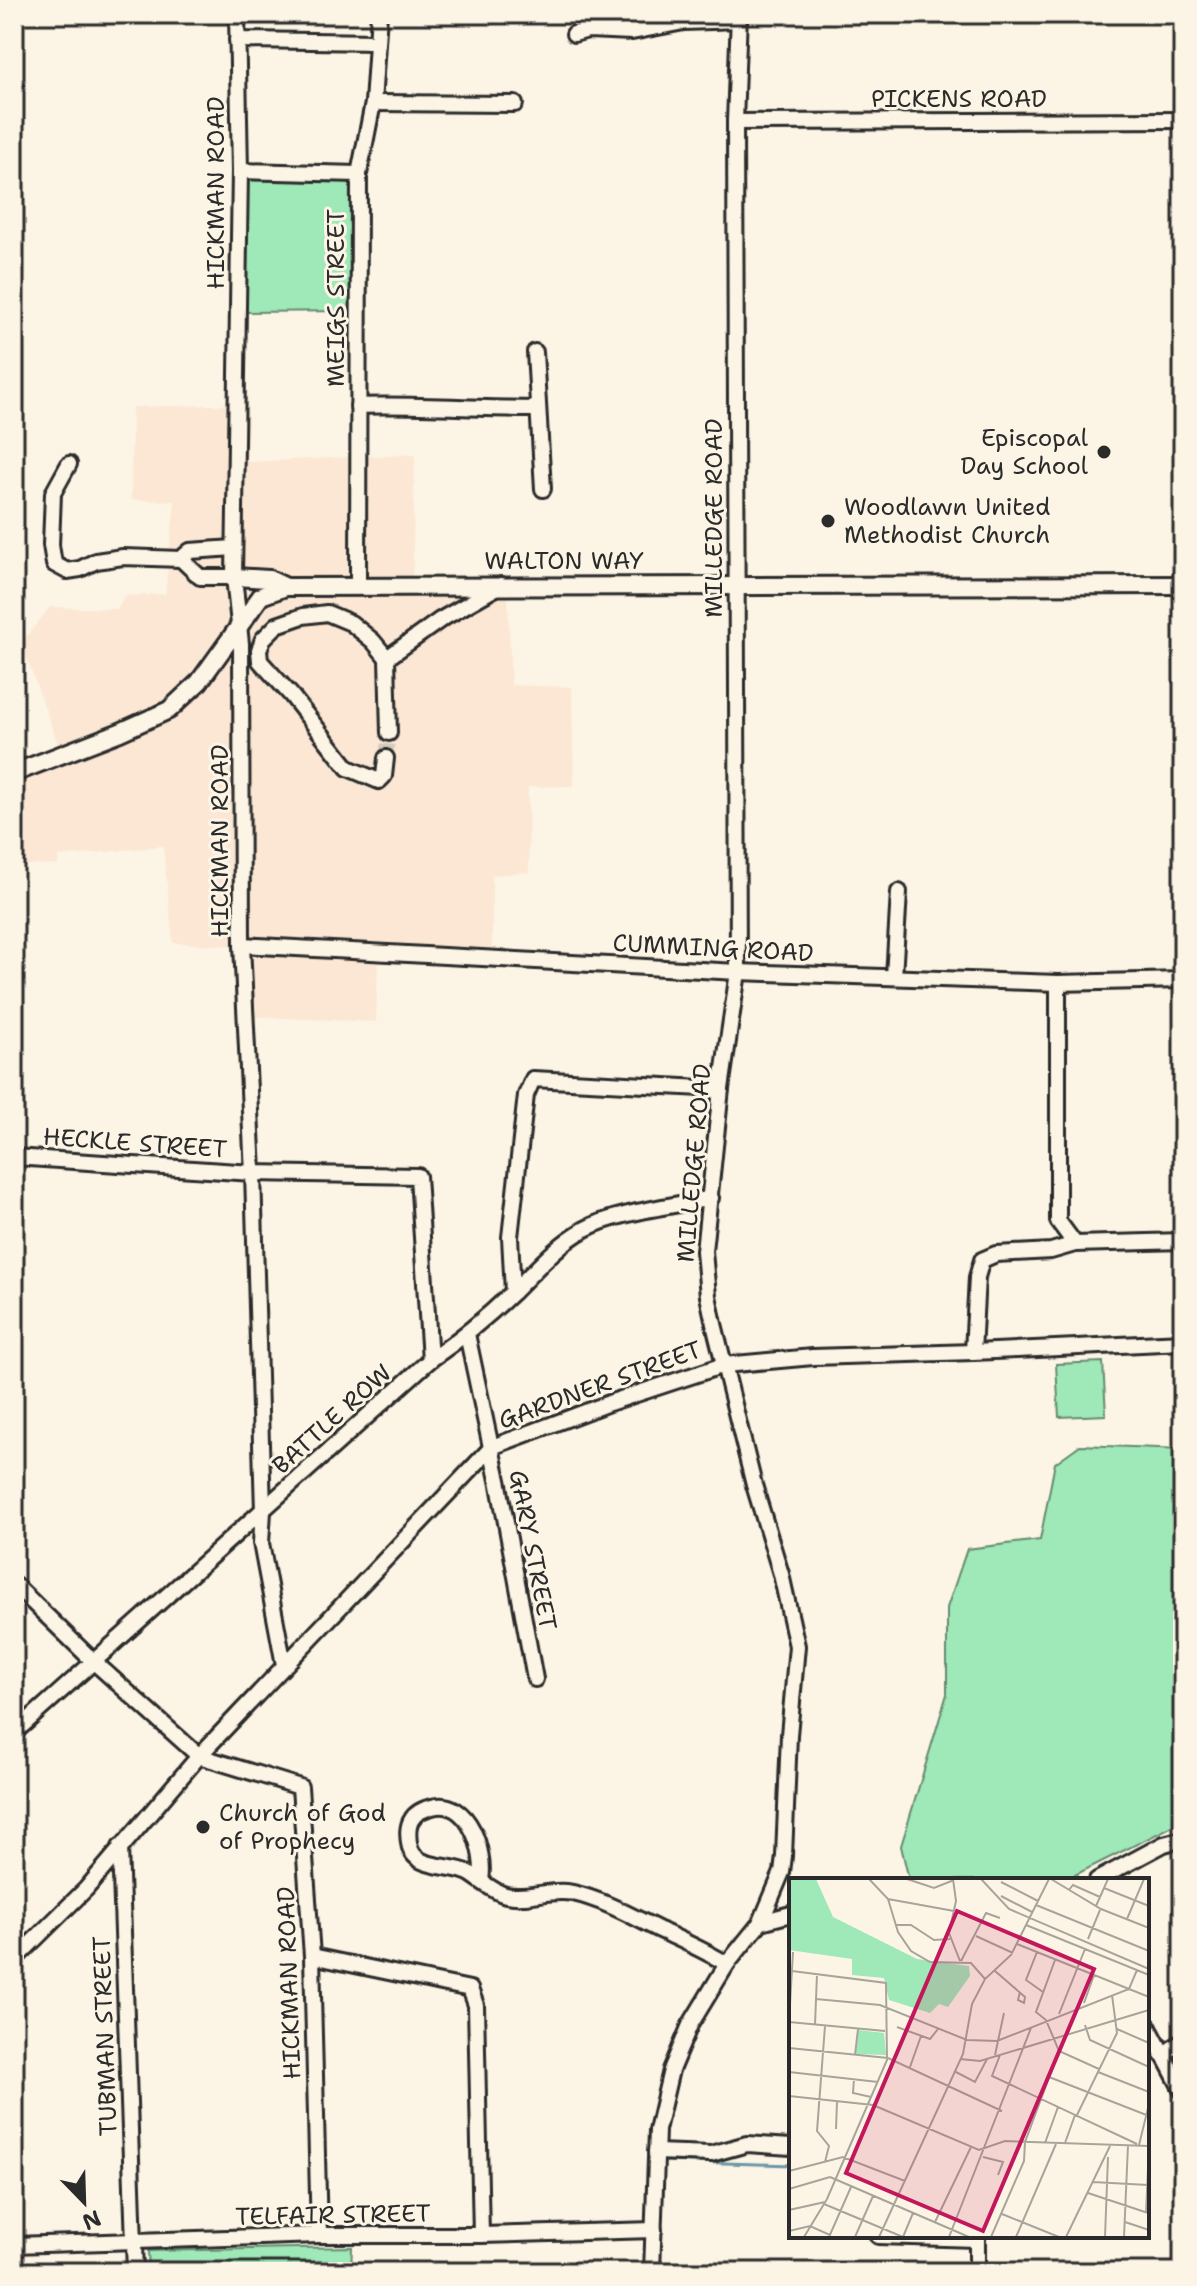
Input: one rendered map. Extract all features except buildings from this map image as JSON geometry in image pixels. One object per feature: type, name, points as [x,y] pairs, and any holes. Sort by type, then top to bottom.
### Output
[{"type":"main road","points":[[234,577],[269,579],[286,587]]},
{"type":"main road","name":"WALTON WAY","points":[[14,773],[169,710],[199,682],[261,596],[286,587],[1183,585]]},
{"type":"street","name":"HICKMAN ROAD","points":[[237,14],[240,171],[234,577],[241,644],[242,945],[253,1173],[263,1511],[261,1543],[284,1665]]},
{"type":"street","name":"MEIGS STREET","points":[[358,585],[359,174],[373,103],[379,14]]},
{"type":"street","points":[[574,34],[588,30],[632,32],[684,22],[739,17]]},
{"type":"street","name":"MILLEDGE ROAD","points":[[652,2272],[657,2130],[671,2070],[690,2025],[727,1964],[761,1922],[787,1877],[789,1735],[797,1646],[724,1365],[708,1296],[704,1251],[721,1089],[738,972],[735,122],[739,17]]},
{"type":"street","points":[[237,40],[377,42]]},
{"type":"street","points":[[373,103],[515,104]]},
{"type":"street","name":"PICKENS ROAD","points":[[735,122],[1183,120]]},
{"type":"street","points":[[240,171],[359,174]]},
{"type":"street","points":[[535,352],[543,489]]},
{"type":"street","points":[[358,406],[416,404],[538,409]]},
{"type":"street","points":[[69,464],[53,493],[51,545],[54,564],[67,571],[96,561],[123,557],[181,559],[200,577],[234,577]]},
{"type":"street","points":[[181,559],[190,551],[234,548]]},
{"type":"street","points":[[387,658],[440,620],[501,585]]},
{"type":"street","points":[[386,758],[384,776],[379,781],[348,768],[260,661],[259,650],[263,639],[277,625],[303,616],[327,613],[351,623],[373,641],[387,658],[389,733]]},
{"type":"street","points":[[241,644],[259,650]]},
{"type":"street","points":[[894,977],[899,892]]},
{"type":"street","name":"CUMMING ROAD","points":[[242,945],[738,972],[1058,983],[1183,980]]},
{"type":"street","points":[[1058,983],[1058,1221],[1075,1244]]},
{"type":"street","points":[[513,1292],[510,1237],[526,1095],[533,1079],[721,1089]]},
{"type":"street","name":"HECKLE STREET","points":[[14,1157],[253,1173]]},
{"type":"street","points":[[253,1173],[418,1176],[430,1360]]},
{"type":"street","name":"BATTLE ROW","points":[[14,1733],[430,1360],[467,1334],[513,1292],[556,1246],[588,1227],[627,1215],[711,1198]]},
{"type":"street","points":[[973,1352],[977,1277],[982,1260],[996,1254],[1051,1251],[1075,1244],[1183,1241]]},
{"type":"street","name":"GARY STREET","points":[[467,1334],[492,1447],[535,1679]]},
{"type":"street","name":"GARDNER STREET","points":[[14,1960],[86,1889],[199,1756],[492,1447],[609,1403],[724,1365],[813,1357],[1183,1342]]},
{"type":"street","points":[[14,1584],[93,1661],[199,1756]]},
{"type":"street","name":"HICKMAN ROAD","points":[[199,1756],[300,1787],[312,1956],[319,2235]]},
{"type":"street","points":[[481,1880],[483,1866],[468,1820],[454,1808],[435,1806],[416,1813],[409,1823],[411,1852],[421,1862],[457,1868],[503,1895],[571,1892],[612,1906],[701,1948],[727,1964]]},
{"type":"street","points":[[1101,1878],[1164,1844],[1183,1839]]},
{"type":"street","name":"TUBMAN STREET","points":[[120,1847],[135,2272]]},
{"type":"street","points":[[761,1922],[789,1915]]},
{"type":"street","points":[[312,1956],[470,1989],[476,2005],[481,2235]]},
{"type":"street","points":[[1149,2028],[1183,2092]]},
{"type":"street","points":[[1162,2055],[1183,2041]]},
{"type":"street","points":[[656,2152],[711,2154],[747,2144],[789,2147]]},
{"type":"street","name":"TELFAIR STREET","points":[[14,2245],[319,2235],[481,2235],[654,2230]]},
{"type":"street","points":[[977,2238],[977,2272]]},
{"type":"shaded area","points":[[248,404],[247,462],[415,454],[412,598],[508,596],[511,685],[572,687],[574,786],[528,787],[529,872],[492,875],[492,968],[378,963],[376,1022],[239,1016],[233,946],[173,943],[163,846],[59,857],[58,865],[14,865],[14,760],[58,744],[21,643],[50,607],[117,609],[124,596],[165,594],[175,501],[131,500],[132,407]]},
{"type":"green space","points":[[247,180],[351,182],[350,311],[244,312]]},
{"type":"green space","points":[[1103,1362],[1106,1415],[1059,1417],[1056,1364]]},
{"type":"green space","points":[[1080,1445],[1183,1449],[1183,1821],[1069,1878],[909,1878],[901,1846],[947,1694],[947,1608],[967,1549],[1040,1540],[1055,1463]]},
{"type":"green space","points":[[352,2247],[351,2272],[149,2272],[148,2251]]},
{"type":"waterway","points":[[660,2161],[789,2165]]},
{"type":"tunnel","points":[[386,758],[389,733]]},
{"type":"place","name":"Episcopal Day School","points":[[1104,452]]},
{"type":"place","name":"Woodlawn United Methodist Church","points":[[828,521]]},
{"type":"place","name":"Church of God of Prophecy","points":[[203,1827]]}]
